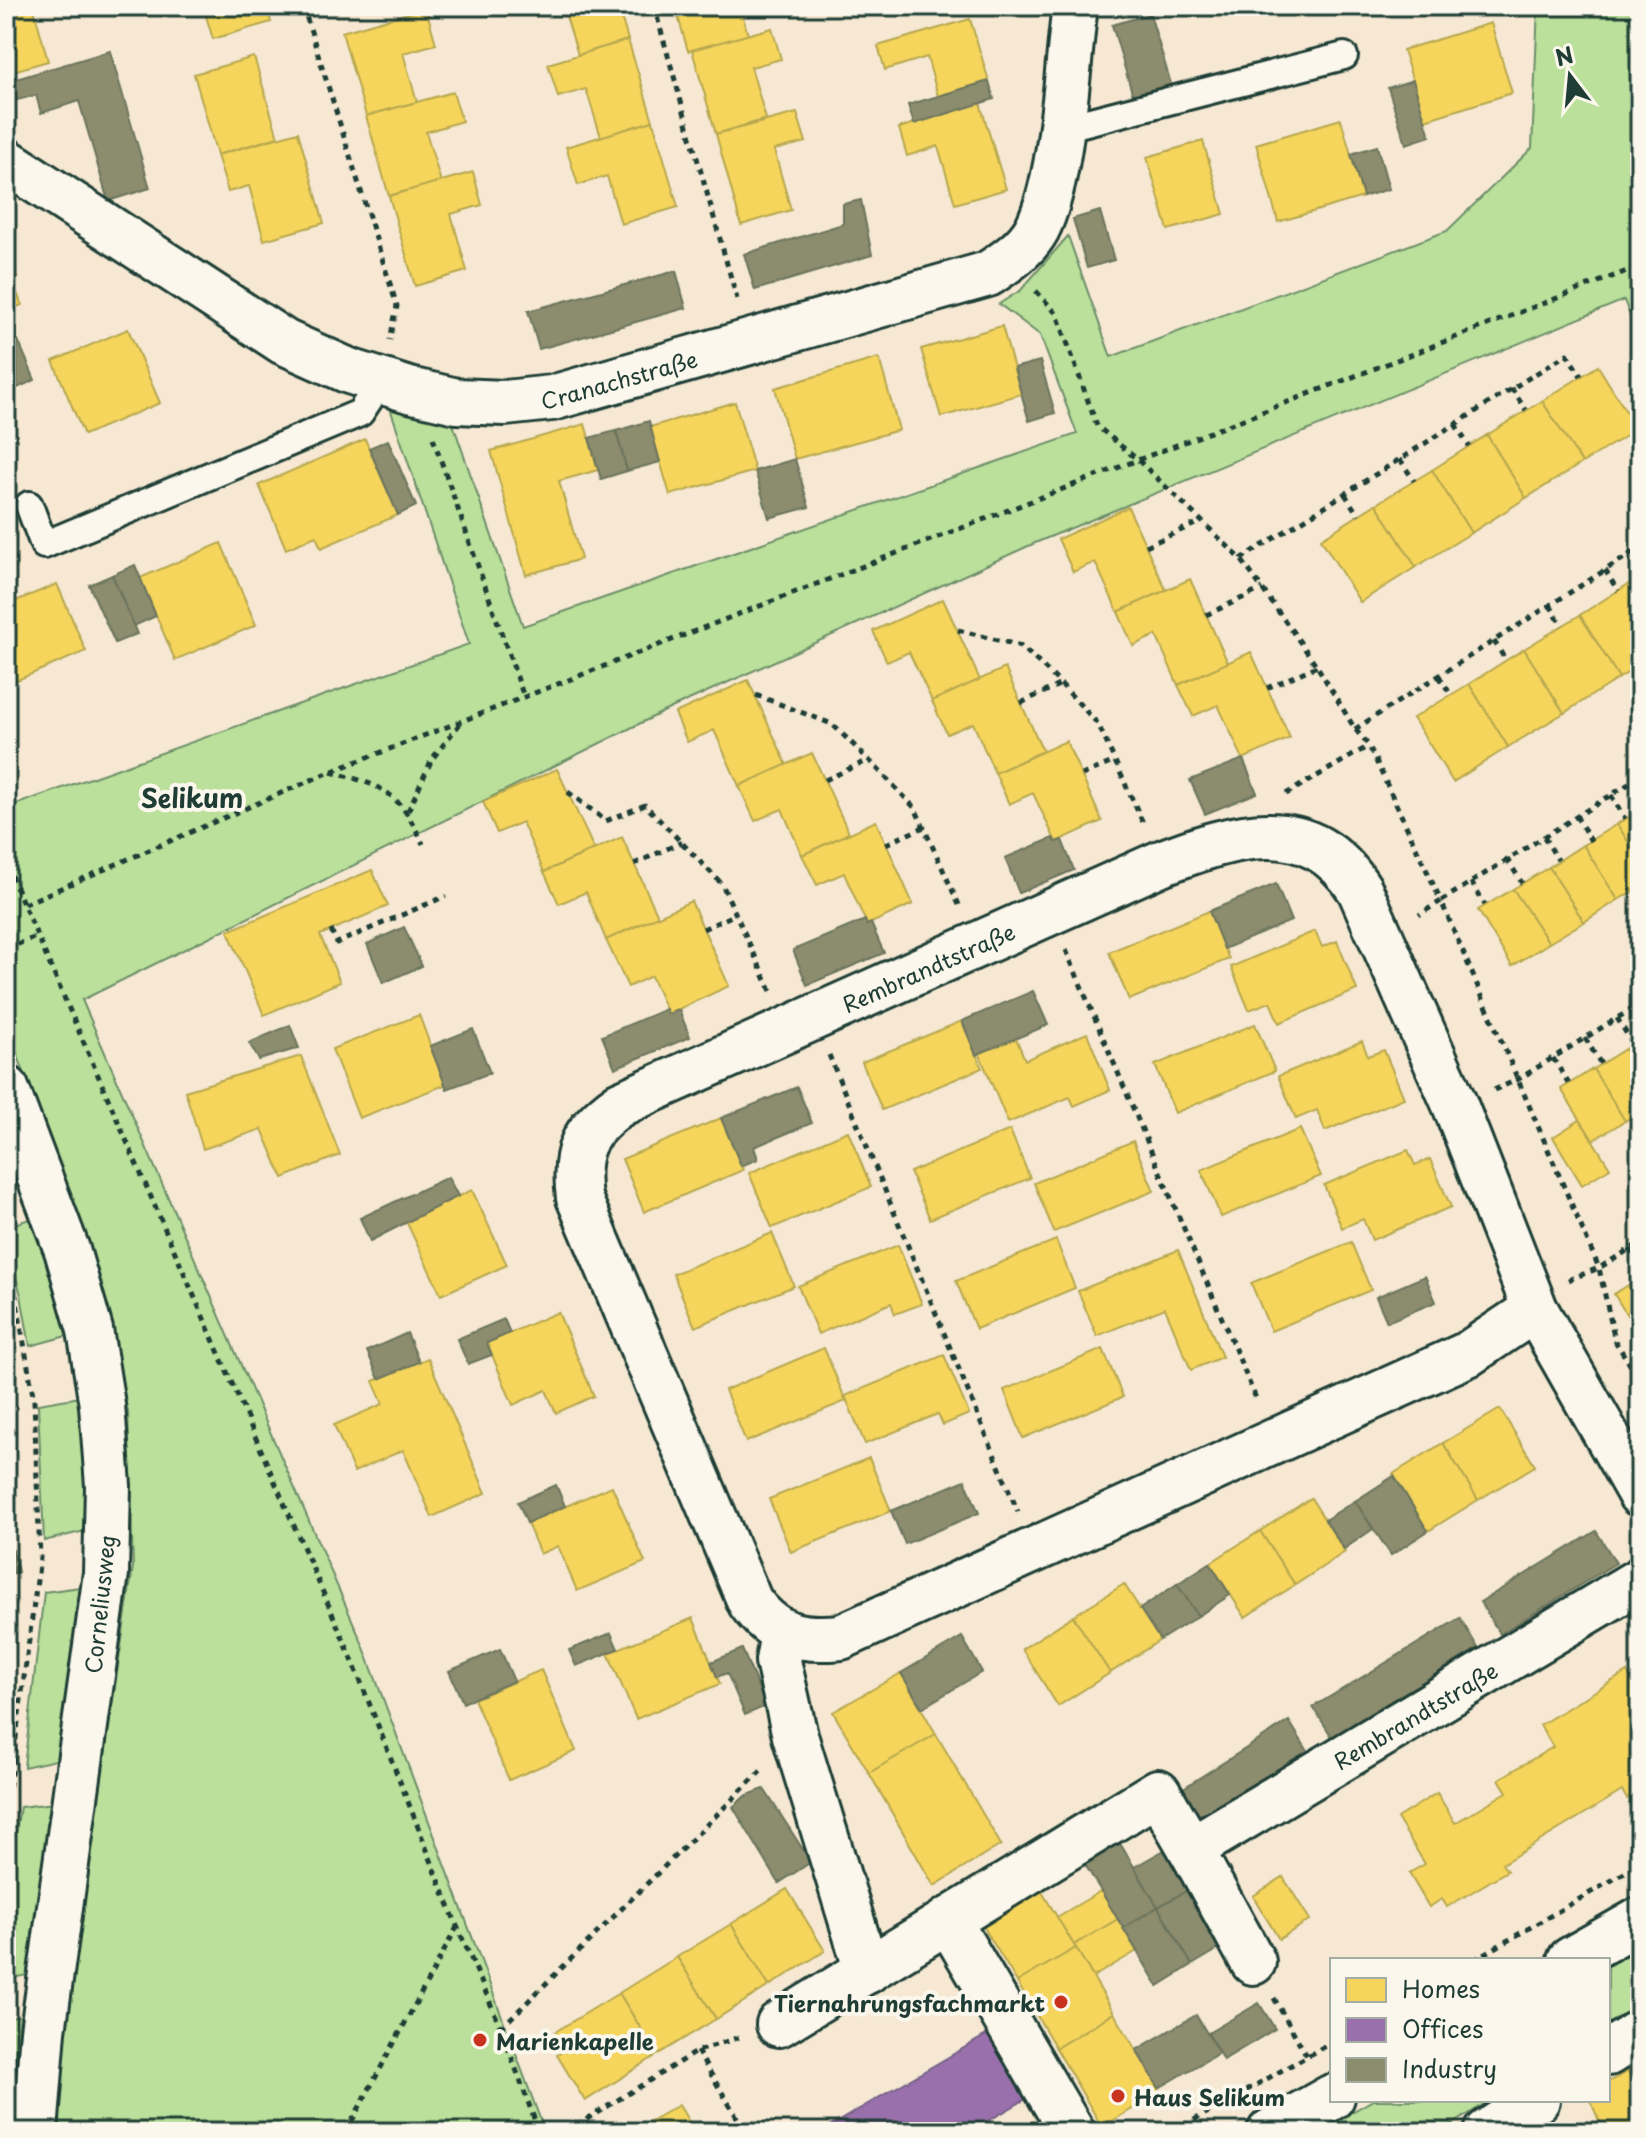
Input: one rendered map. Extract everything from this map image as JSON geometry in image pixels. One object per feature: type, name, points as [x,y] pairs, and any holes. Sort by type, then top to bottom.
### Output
[{"type":"street","name":"Cranachstraße","points":[[6,161],[284,342],[436,397],[505,403],[552,398],[988,274],[1009,260],[1036,231],[1053,178],[1075,6]]},
{"type":"street","name":"Rembrandtstraße","points":[[783,1633],[763,1620],[736,1571],[579,1198],[576,1171],[581,1146],[595,1122],[620,1104],[1161,863],[1206,845],[1252,834],[1301,841],[1330,857],[1352,877],[1384,937],[1455,1105],[1532,1301],[1640,1494]]},
{"type":"street","name":"Corneliusweg","points":[[6,1088],[67,1250],[90,1330],[102,1405],[108,1486],[106,1573],[43,2031],[35,2132]]},
{"type":"street","points":[[867,1971],[795,1736],[778,1661],[783,1633],[812,1640],[841,1637],[1468,1354],[1532,1301]]},
{"type":"street","name":"Rembrandtstraße","points":[[1191,1849],[1640,1580]]},
{"type":"street","points":[[779,2024],[1158,1792],[1253,1962]]},
{"type":"street","points":[[948,1920],[1072,2132]]},
{"type":"street","points":[[1574,1958],[1640,1920]]},
{"type":"street","points":[[1610,2052],[1640,2032]]},
{"type":"street","points":[[1270,2132],[1330,2098]]},
{"type":"street","points":[[1487,2132],[1534,2102]]},
{"type":"lane","points":[[1059,129],[1344,56]]},
{"type":"lane","points":[[29,505],[44,545],[360,413],[382,380]]},
{"type":"path","points":[[303,6],[397,306],[382,380]]},
{"type":"path","points":[[654,6],[749,343]]},
{"type":"path","points":[[1009,260],[1057,314],[1097,426],[1138,460],[1241,559],[1369,746],[1441,901],[1599,1268],[1615,1341],[1640,1380]]},
{"type":"path","points":[[24,904],[330,772],[1640,266]]},
{"type":"path","points":[[1241,559],[1567,354],[1581,376]]},
{"type":"path","points":[[1511,388],[1526,410]]},
{"type":"path","points":[[436,397],[432,437],[524,697]]},
{"type":"path","points":[[1455,424],[1469,446]]},
{"type":"path","points":[[1400,459],[1414,481]]},
{"type":"path","points":[[1345,494],[1358,515]]},
{"type":"path","points":[[1146,546],[1202,521]]},
{"type":"path","points":[[1355,729],[1640,548]]},
{"type":"path","points":[[1605,570],[1618,591]]},
{"type":"path","points":[[1206,615],[1262,589]]},
{"type":"path","points":[[1550,605],[1562,626]]},
{"type":"path","points":[[958,630],[1021,646],[1098,724],[1161,863]]},
{"type":"path","points":[[1494,641],[1506,661]]},
{"type":"path","points":[[1267,688],[1317,666]]},
{"type":"path","points":[[1439,676],[1451,695]]},
{"type":"path","points":[[1021,703],[1061,684]]},
{"type":"path","points":[[756,695],[832,724],[915,808],[977,945]]},
{"type":"path","points":[[408,811],[432,759],[463,720]]},
{"type":"path","points":[[1252,834],[1277,799],[1369,746]]},
{"type":"path","points":[[825,780],[869,760]]},
{"type":"path","points":[[1082,775],[1115,761]]},
{"type":"path","points":[[330,772],[376,783],[408,811],[423,844]]},
{"type":"path","points":[[1384,937],[1640,777]]},
{"type":"path","points":[[568,792],[606,821],[645,805],[722,884],[736,914],[801,1023],[1033,1549]]},
{"type":"path","points":[[1611,795],[1625,819]]},
{"type":"path","points":[[1576,816],[1591,841]]},
{"type":"path","points":[[886,844],[924,827]]},
{"type":"path","points":[[1544,837],[1558,860]]},
{"type":"path","points":[[634,864],[682,842]]},
{"type":"path","points":[[1507,859],[1522,883]]},
{"type":"path","points":[[7,867],[349,1652],[457,1926],[501,2028],[539,2132]]},
{"type":"path","points":[[1471,882],[1485,905]]},
{"type":"path","points":[[331,930],[337,943],[446,896]]},
{"type":"path","points":[[1050,912],[1274,1441]]},
{"type":"path","points":[[703,929],[736,914]]},
{"type":"path","points":[[6,949],[38,936]]},
{"type":"path","points":[[1455,1105],[1517,1080],[1640,1004]]},
{"type":"path","points":[[1617,1018],[1633,1044]]},
{"type":"path","points":[[1585,1038],[1601,1064]]},
{"type":"path","points":[[1553,1058],[1569,1084]]},
{"type":"path","points":[[1532,1301],[1599,1268],[1640,1243]]},
{"type":"path","points":[[1630,1249],[1640,1265]]},
{"type":"path","points":[[6,1271],[16,1297],[34,1401],[40,1558],[6,1812]]},
{"type":"path","points":[[501,2028],[795,1736]]},
{"type":"path","points":[[1477,1958],[1640,1864]]},
{"type":"path","points":[[346,2132],[457,1926]]},
{"type":"path","points":[[1253,1962],[1307,2056]]},
{"type":"path","points":[[566,2132],[697,2051],[779,2024]]},
{"type":"path","points":[[1173,2132],[1330,2043]]},
{"type":"path","points":[[697,2051],[746,2132]]},
{"type":"green space","points":[[1538,6],[1640,6],[1640,343],[1624,300],[1035,543],[669,709],[82,1000],[363,1645],[545,2132],[60,2132],[56,2075],[133,1567],[128,1412],[99,1279],[6,1023],[6,808],[469,644],[389,405],[452,421],[523,626],[1077,434],[1040,335],[999,304],[1021,290],[1068,236],[1111,357],[1447,231],[1532,148]]},
{"type":"green space","points":[[35,1217],[70,1335],[30,1346],[21,1295],[6,1242],[6,1227]]},
{"type":"green space","points":[[80,1397],[89,1530],[44,1541],[38,1404]]},
{"type":"green space","points":[[88,1586],[65,1758],[24,1767],[44,1592]]},
{"type":"green space","points":[[55,1803],[28,1975],[6,1979],[6,1891],[20,1807]]},
{"type":"green space","points":[[1640,1947],[1640,2003],[1610,2023],[1610,1965]]},
{"type":"green space","points":[[20,2016],[11,2102],[6,2103],[6,2018]]},
{"type":"green space","points":[[1370,2102],[1487,2102],[1441,2132],[1317,2132]]},
{"type":"building: Homes","points":[[6,6],[33,6],[48,61],[6,73]]},
{"type":"building: Homes","points":[[203,6],[267,6],[271,22],[213,39]]},
{"type":"building: Homes","points":[[563,6],[618,6],[628,40],[578,55]]},
{"type":"building: Homes","points":[[675,6],[740,6],[748,35],[688,51]]},
{"type":"building: Homes","points":[[426,8],[436,44],[403,53],[417,102],[366,116],[342,32]]},
{"type":"building: Homes","points":[[970,19],[989,81],[938,96],[927,57],[885,70],[878,46]]},
{"type":"building: Homes","points":[[1491,23],[1512,93],[1425,120],[1403,50]]},
{"type":"building: Homes","points":[[772,28],[781,59],[751,67],[766,119],[716,134],[692,50]]},
{"type":"building: Homes","points":[[628,40],[653,121],[601,137],[586,89],[558,97],[548,64]]},
{"type":"building: Homes","points":[[254,57],[278,137],[217,155],[194,74]]},
{"type":"building: Homes","points":[[453,92],[462,121],[426,132],[441,182],[389,196],[366,116]]},
{"type":"building: Homes","points":[[980,103],[1006,189],[955,204],[938,146],[907,156],[899,128]]},
{"type":"building: Homes","points":[[797,113],[806,142],[774,150],[791,210],[741,225],[716,134]]},
{"type":"building: Homes","points":[[1341,119],[1363,197],[1278,222],[1256,144]]},
{"type":"building: Homes","points":[[653,121],[678,207],[621,224],[607,176],[578,185],[566,147]]},
{"type":"building: Homes","points":[[298,132],[324,223],[264,240],[249,186],[228,192],[217,155]]},
{"type":"building: Homes","points":[[1203,141],[1224,214],[1168,230],[1147,157]]},
{"type":"building: Homes","points":[[473,172],[482,205],[451,214],[467,271],[415,286],[389,196]]},
{"type":"building: Homes","points":[[6,252],[17,278],[12,281],[22,305],[6,311]]},
{"type":"building: Homes","points":[[1002,326],[1021,394],[941,417],[921,349]]},
{"type":"building: Homes","points":[[128,329],[160,403],[84,435],[53,361]]},
{"type":"building: Homes","points":[[879,358],[899,430],[795,459],[775,388]]},
{"type":"building: Homes","points":[[1598,366],[1637,429],[1582,463],[1542,401]]},
{"type":"building: Homes","points":[[1542,401],[1582,463],[1526,498],[1487,435]]},
{"type":"building: Homes","points":[[735,402],[755,471],[670,495],[650,427]]},
{"type":"building: Homes","points":[[585,424],[598,470],[559,481],[581,559],[526,575],[491,451]]},
{"type":"building: Homes","points":[[1487,435],[1526,498],[1471,533],[1432,470]]},
{"type":"building: Homes","points":[[365,439],[398,515],[321,548],[316,536],[286,549],[259,485]]},
{"type":"building: Homes","points":[[1432,470],[1471,533],[1416,567],[1376,504]]},
{"type":"building: Homes","points":[[1376,504],[1416,567],[1360,602],[1321,539]]},
{"type":"building: Homes","points":[[1128,507],[1166,590],[1118,612],[1095,562],[1073,572],[1058,539]]},
{"type":"building: Homes","points":[[221,543],[256,625],[175,660],[140,578]]},
{"type":"building: Homes","points":[[1190,579],[1228,663],[1178,685],[1156,635],[1133,646],[1118,612]]},
{"type":"building: Homes","points":[[1635,580],[1640,588],[1640,665],[1619,678],[1580,615]]},
{"type":"building: Homes","points":[[57,584],[86,651],[15,681],[6,660],[6,605]]},
{"type":"building: Homes","points":[[943,599],[980,680],[932,701],[909,652],[887,662],[873,631]]},
{"type":"building: Homes","points":[[1580,615],[1619,678],[1564,713],[1524,649]]},
{"type":"building: Homes","points":[[1524,649],[1564,713],[1508,747],[1469,684]]},
{"type":"building: Homes","points":[[1251,652],[1290,738],[1243,759],[1218,705],[1193,716],[1178,685]]},
{"type":"building: Homes","points":[[1005,668],[1043,751],[995,773],[973,723],[947,734],[932,701]]},
{"type":"building: Homes","points":[[748,680],[787,765],[739,786],[714,730],[687,742],[675,713]]},
{"type":"building: Homes","points":[[1469,684],[1508,747],[1453,782],[1413,718]]},
{"type":"building: Homes","points":[[1066,741],[1102,821],[1056,842],[1033,793],[1009,804],[995,773]]},
{"type":"building: Homes","points":[[812,753],[849,833],[802,855],[782,809],[755,821],[739,786]]},
{"type":"building: Homes","points":[[557,769],[594,849],[544,872],[522,822],[497,833],[483,802]]},
{"type":"building: Homes","points":[[1640,810],[1640,861],[1617,824]]},
{"type":"building: Homes","points":[[876,821],[913,904],[867,925],[844,873],[817,885],[802,855]]},
{"type":"building: Homes","points":[[1617,824],[1640,861],[1640,887],[1618,900],[1583,845]]},
{"type":"building: Homes","points":[[622,837],[658,916],[606,940],[586,892],[559,904],[544,872]]},
{"type":"building: Homes","points":[[1583,845],[1618,900],[1584,922],[1549,867]]},
{"type":"building: Homes","points":[[1549,867],[1584,922],[1549,943],[1513,889]]},
{"type":"building: Homes","points":[[372,870],[388,906],[320,935],[340,982],[264,1015],[228,931]]},
{"type":"building: Homes","points":[[1513,889],[1549,943],[1512,966],[1478,910]]},
{"type":"building: Homes","points":[[691,901],[729,986],[668,1014],[651,976],[628,987],[606,940]]},
{"type":"building: Homes","points":[[1209,911],[1229,959],[1129,1000],[1109,952]]},
{"type":"building: Homes","points":[[1315,931],[1322,947],[1337,941],[1357,990],[1279,1023],[1270,1002],[1249,1010],[1231,967]]},
{"type":"building: Homes","points":[[419,1015],[445,1085],[359,1118],[332,1049]]},
{"type":"building: Homes","points":[[962,1021],[982,1068],[882,1110],[862,1062]]},
{"type":"building: Homes","points":[[1255,1024],[1275,1071],[1175,1113],[1155,1065]]},
{"type":"building: Homes","points":[[1087,1033],[1110,1090],[1074,1106],[1070,1097],[1008,1123],[979,1053],[1016,1038],[1025,1060]]},
{"type":"building: Homes","points":[[1640,1040],[1640,1073],[1625,1049]]},
{"type":"building: Homes","points":[[1362,1041],[1368,1056],[1384,1050],[1404,1098],[1325,1131],[1317,1110],[1296,1119],[1278,1076]]},
{"type":"building: Homes","points":[[1625,1049],[1640,1073],[1640,1111],[1625,1121],[1593,1069]]},
{"type":"building: Homes","points":[[301,1056],[340,1155],[283,1178],[262,1129],[203,1149],[185,1091]]},
{"type":"building: Homes","points":[[1593,1069],[1625,1121],[1593,1140],[1561,1089]]},
{"type":"building: Homes","points":[[721,1118],[743,1170],[644,1212],[622,1159]]},
{"type":"building: Homes","points":[[1580,1120],[1610,1168],[1582,1185],[1553,1137]]},
{"type":"building: Homes","points":[[1300,1129],[1321,1176],[1221,1217],[1201,1170]]},
{"type":"building: Homes","points":[[1010,1130],[1030,1178],[930,1219],[910,1172]]},
{"type":"building: Homes","points":[[848,1131],[871,1187],[772,1228],[749,1173]]},
{"type":"building: Homes","points":[[1133,1141],[1154,1191],[1054,1232],[1034,1183]]},
{"type":"building: Homes","points":[[1408,1150],[1415,1165],[1430,1159],[1451,1207],[1372,1240],[1363,1219],[1342,1228],[1324,1185]]},
{"type":"building: Homes","points":[[472,1190],[507,1265],[441,1295],[406,1221]]},
{"type":"building: Homes","points":[[772,1233],[794,1286],[695,1327],[673,1274]]},
{"type":"building: Homes","points":[[1056,1240],[1075,1288],[976,1329],[956,1281]]},
{"type":"building: Homes","points":[[1351,1242],[1371,1290],[1271,1331],[1251,1283]]},
{"type":"building: Homes","points":[[898,1245],[922,1304],[895,1314],[891,1303],[818,1334],[798,1286]]},
{"type":"building: Homes","points":[[1178,1250],[1222,1357],[1191,1370],[1165,1308],[1097,1336],[1078,1291]]},
{"type":"building: Homes","points":[[1638,1279],[1640,1283],[1640,1336],[1614,1294]]},
{"type":"building: Homes","points":[[558,1312],[594,1396],[556,1413],[546,1390],[513,1405],[487,1343]]},
{"type":"building: Homes","points":[[824,1348],[846,1401],[746,1442],[725,1390]]},
{"type":"building: Homes","points":[[1103,1349],[1123,1397],[1023,1438],[1004,1390]]},
{"type":"building: Homes","points":[[944,1355],[969,1414],[943,1425],[938,1414],[865,1444],[845,1396]]},
{"type":"building: Homes","points":[[428,1358],[486,1493],[432,1517],[403,1450],[354,1472],[334,1425],[383,1404],[373,1381]]},
{"type":"building: Homes","points":[[1500,1409],[1535,1466],[1478,1500],[1443,1443]]},
{"type":"building: Homes","points":[[1443,1443],[1478,1500],[1428,1531],[1393,1474]]},
{"type":"building: Homes","points":[[869,1458],[891,1511],[791,1552],[769,1499]]},
{"type":"building: Homes","points":[[612,1486],[645,1562],[577,1591],[558,1546],[540,1554],[527,1523]]},
{"type":"building: Homes","points":[[1311,1498],[1345,1552],[1295,1585],[1260,1531]]},
{"type":"building: Homes","points":[[1260,1531],[1295,1585],[1245,1617],[1210,1563]]},
{"type":"building: Homes","points":[[1124,1584],[1160,1640],[1110,1673],[1073,1616]]},
{"type":"building: Homes","points":[[1073,1616],[1110,1673],[1058,1706],[1022,1649]]},
{"type":"building: Homes","points":[[693,1618],[720,1684],[636,1719],[608,1653]]},
{"type":"building: Homes","points":[[541,1670],[576,1751],[509,1780],[474,1699]]},
{"type":"building: Homes","points":[[1627,1672],[1640,1694],[1640,1792],[1627,1799],[1622,1791],[1502,1864],[1507,1871],[1447,1907],[1442,1899],[1429,1907],[1409,1873],[1425,1864],[1397,1818],[1437,1793],[1455,1823],[1507,1792],[1499,1779],[1553,1747],[1540,1725]]},
{"type":"building: Homes","points":[[901,1673],[936,1734],[869,1773],[833,1712]]},
{"type":"building: Homes","points":[[936,1734],[1001,1845],[934,1886],[869,1773]]},
{"type":"building: Homes","points":[[1283,1877],[1310,1920],[1279,1939],[1253,1896]]},
{"type":"building: Homes","points":[[1039,1887],[1076,1948],[1017,1982],[980,1921]]},
{"type":"building: Homes","points":[[787,1889],[825,1951],[769,1986],[731,1924]]},
{"type":"building: Homes","points":[[1101,1891],[1118,1919],[1074,1945],[1057,1917]]},
{"type":"building: Homes","points":[[1118,1919],[1137,1951],[1093,1977],[1074,1945]]},
{"type":"building: Homes","points":[[731,1924],[769,1986],[716,2019],[677,1957]]},
{"type":"building: Homes","points":[[1076,1948],[1114,2013],[1056,2048],[1017,1982]]},
{"type":"building: Homes","points":[[677,1957],[716,2019],[657,2055],[619,1993]]},
{"type":"building: Homes","points":[[619,1993],[657,2055],[585,2101],[557,2055],[567,2049],[555,2032]]},
{"type":"building: Homes","points":[[1114,2013],[1161,2092],[1102,2127],[1056,2048]]},
{"type":"building: Homes","points":[[1640,2064],[1640,2093],[1628,2071]]},
{"type":"building: Homes","points":[[1628,2071],[1640,2093],[1640,2132],[1604,2132],[1591,2102],[1610,2102],[1610,2081]]},
{"type":"building: Homes","points":[[679,2105],[695,2132],[632,2132],[645,2124]]},
{"type":"building: Offices","points":[[993,2031],[1031,2096],[969,2132],[820,2132]]},
{"type":"building: Industry","points":[[1150,14],[1172,87],[1134,99],[1112,25]]},
{"type":"building: Industry","points":[[110,51],[150,188],[108,201],[79,101],[41,113],[36,95],[6,103],[6,82]]},
{"type":"building: Industry","points":[[1413,80],[1430,136],[1406,144],[1388,88]]},
{"type":"building: Industry","points":[[989,81],[994,99],[914,124],[908,105]]},
{"type":"building: Industry","points":[[1377,146],[1389,189],[1363,197],[1351,154]]},
{"type":"building: Industry","points":[[861,200],[872,255],[755,290],[744,254],[843,224],[843,204]]},
{"type":"building: Industry","points":[[1100,211],[1114,260],[1087,268],[1073,219]]},
{"type":"building: Industry","points":[[676,271],[686,308],[539,349],[528,311]]},
{"type":"building: Industry","points":[[18,340],[35,380],[6,393],[6,346]]},
{"type":"building: Industry","points":[[1040,361],[1055,413],[1029,421],[1014,368]]},
{"type":"building: Industry","points":[[649,421],[660,462],[627,471],[616,431]]},
{"type":"building: Industry","points":[[616,431],[627,471],[601,479],[589,438]]},
{"type":"building: Industry","points":[[388,440],[416,506],[398,515],[369,448]]},
{"type":"building: Industry","points":[[795,459],[809,507],[769,518],[755,471]]},
{"type":"building: Industry","points":[[135,565],[156,616],[134,626],[112,575]]},
{"type":"building: Industry","points":[[112,575],[137,634],[115,643],[89,585]]},
{"type":"building: Industry","points":[[1243,759],[1257,793],[1205,814],[1190,780]]},
{"type":"building: Industry","points":[[1053,838],[1056,842],[1062,840],[1074,870],[1019,893],[1005,858]]},
{"type":"building: Industry","points":[[1276,884],[1291,921],[1224,949],[1209,911]]},
{"type":"building: Industry","points":[[865,920],[867,925],[871,923],[884,953],[807,985],[793,950]]},
{"type":"building: Industry","points":[[404,927],[422,966],[383,983],[367,944]]},
{"type":"building: Industry","points":[[1033,991],[1048,1025],[976,1055],[962,1021]]},
{"type":"building: Industry","points":[[666,1009],[668,1014],[679,1010],[690,1037],[615,1068],[602,1036]]},
{"type":"building: Industry","points":[[290,1025],[299,1048],[259,1060],[249,1043]]},
{"type":"building: Industry","points":[[473,1029],[490,1073],[447,1089],[430,1046]]},
{"type":"building: Industry","points":[[797,1087],[812,1123],[754,1147],[758,1159],[741,1166],[721,1118]]},
{"type":"building: Industry","points":[[448,1177],[458,1196],[370,1241],[360,1218]]},
{"type":"building: Industry","points":[[1425,1276],[1436,1302],[1387,1322],[1376,1297]]},
{"type":"building: Industry","points":[[504,1319],[510,1333],[487,1343],[492,1355],[468,1364],[457,1339]]},
{"type":"building: Industry","points":[[407,1333],[419,1362],[379,1379],[367,1351]]},
{"type":"building: Industry","points":[[1394,1476],[1428,1531],[1391,1555],[1355,1501]]},
{"type":"building: Industry","points":[[965,1480],[979,1513],[905,1544],[891,1511]]},
{"type":"building: Industry","points":[[556,1485],[565,1506],[527,1523],[518,1502]]},
{"type":"building: Industry","points":[[1355,1501],[1373,1529],[1344,1549],[1325,1520]]},
{"type":"building: Industry","points":[[1596,1531],[1616,1563],[1500,1634],[1480,1602]]},
{"type":"building: Industry","points":[[13,1550],[18,1572],[6,1575],[6,1552]]},
{"type":"building: Industry","points":[[1210,1563],[1230,1595],[1198,1616],[1177,1584]]},
{"type":"building: Industry","points":[[1177,1584],[1198,1616],[1160,1640],[1140,1609]]},
{"type":"building: Industry","points":[[1460,1618],[1478,1648],[1332,1737],[1313,1707]]},
{"type":"building: Industry","points":[[611,1633],[618,1649],[576,1666],[569,1650]]},
{"type":"building: Industry","points":[[962,1637],[982,1672],[922,1708],[901,1673]]},
{"type":"building: Industry","points":[[500,1649],[514,1681],[463,1703],[449,1671]]},
{"type":"building: Industry","points":[[742,1649],[766,1706],[745,1715],[727,1673],[717,1677],[711,1662]]},
{"type":"building: Industry","points":[[1289,1721],[1309,1753],[1197,1824],[1177,1792]]},
{"type":"building: Industry","points":[[764,1789],[811,1862],[779,1883],[733,1807],[745,1796]]},
{"type":"building: Industry","points":[[1115,1835],[1158,1907],[1123,1928],[1080,1856]]},
{"type":"building: Industry","points":[[1166,1849],[1190,1889],[1158,1907],[1134,1867]]},
{"type":"building: Industry","points":[[1190,1889],[1224,1946],[1192,1965],[1158,1907]]},
{"type":"building: Industry","points":[[1158,1907],[1192,1965],[1158,1986],[1123,1928]]},
{"type":"building: Industry","points":[[1259,2003],[1275,2029],[1223,2060],[1208,2033]]},
{"type":"building: Industry","points":[[1196,2015],[1219,2053],[1159,2088],[1136,2050]]},
{"type":"place","name":"Tiernahrungsfachmarkt","points":[[1061,2002]]},
{"type":"place","name":"Marienkapelle","points":[[480,2040]]},
{"type":"place","name":"Haus Selikum","points":[[1118,2096]]},
{"type":"district","name":"Selikum","points":[[192,797]]}]
